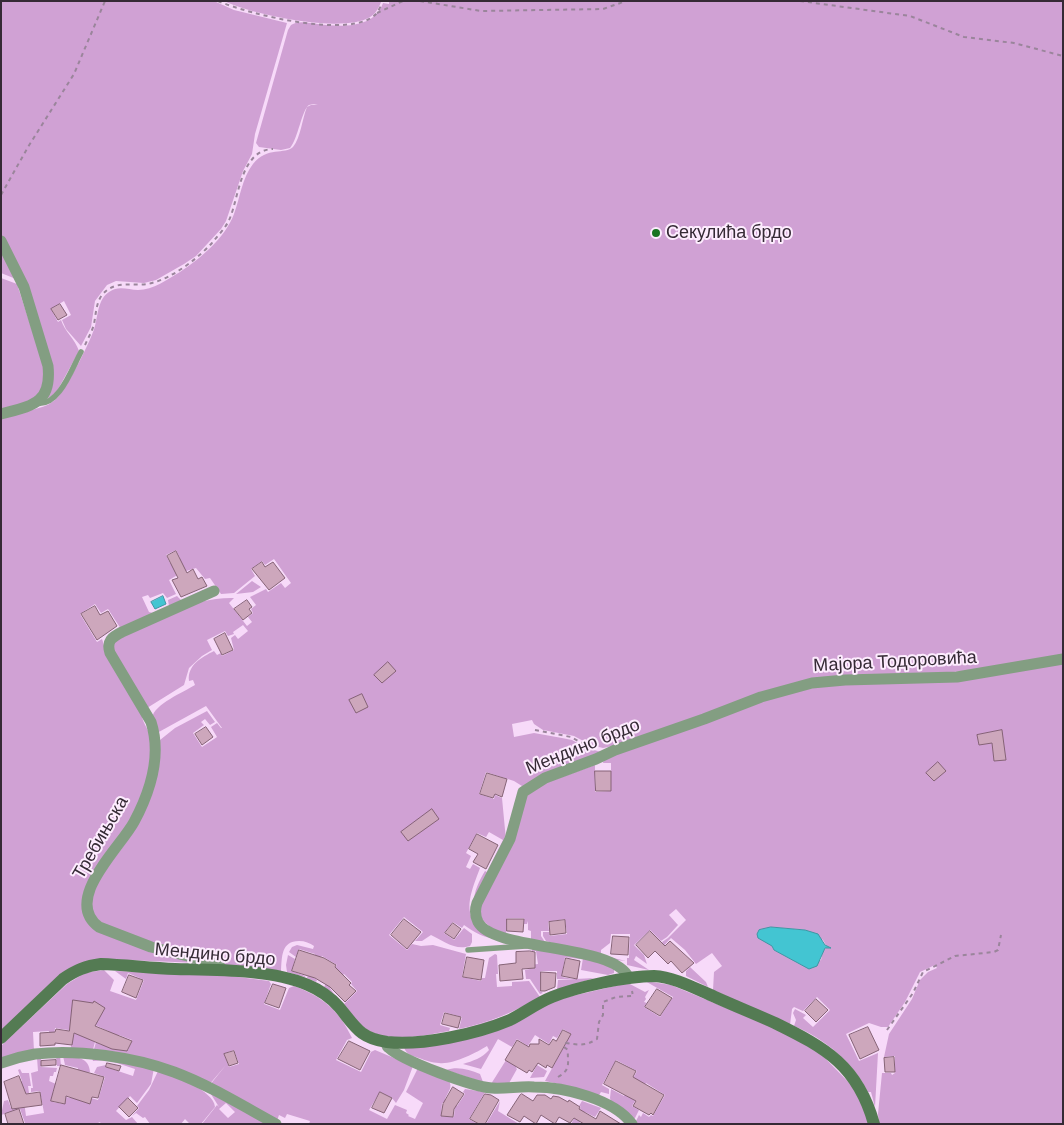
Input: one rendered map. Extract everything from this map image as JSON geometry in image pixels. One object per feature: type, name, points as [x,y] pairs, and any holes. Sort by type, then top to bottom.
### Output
[{"type":"street","points":[[1,241],[24,287],[48,366],[48,384],[43,396],[37,403],[24,409],[1,414]]},
{"type":"street","name":"Требињска","points":[[214,592],[122,632],[114,636],[109,642],[110,653],[151,722],[155,735],[156,754],[150,780],[134,821],[127,834],[96,876],[87,905],[88,914],[92,922],[99,927],[151,947],[216,963],[223,970]]},
{"type":"street","name":"Мајора Тодоровића","points":[[704,719],[761,697],[812,683],[845,680],[957,678],[1063,659]]},
{"type":"street","name":"Мендино брдо","points":[[627,978],[621,968],[604,960],[561,948],[532,944],[498,935],[481,926],[476,916],[477,903],[510,839],[523,792],[545,778],[704,719]]},
{"type":"street","name":"Мендино брдо","points":[[1,1038],[64,979],[75,971],[87,966],[101,964],[223,970],[282,978],[310,986],[330,998],[340,1008],[350,1023],[361,1033],[386,1042],[433,1040],[476,1031],[510,1020],[551,998],[627,978],[655,976],[671,980],[804,1037],[827,1051],[848,1070],[859,1086],[869,1106],[874,1124]]},
{"type":"street","points":[[386,1042],[388,1048],[405,1057],[462,1082],[493,1088],[536,1086],[571,1092],[604,1102],[619,1111],[632,1124]]},
{"type":"street","points":[[1,1062],[32,1054],[72,1053],[104,1056],[157,1066],[197,1082],[276,1124]]},
{"type":"lane","points":[[37,403],[44,403],[55,398],[81,352]]},
{"type":"lane","name":"Мендино брдо","points":[[468,950],[532,944]]},
{"type":"path","points":[[1,195],[28,147],[74,74],[105,1]]},
{"type":"path","points":[[218,1],[288,22],[322,24],[348,24],[365,21],[377,12],[403,1]]},
{"type":"path","points":[[420,1],[481,11],[603,9],[626,1]]},
{"type":"path","points":[[800,1],[910,16],[964,37],[1014,43],[1063,56]]},
{"type":"path","points":[[377,12],[382,4]]},
{"type":"path","points":[[81,352],[91,332],[98,302],[105,292],[122,284],[145,284],[159,281],[180,269],[204,250],[222,231],[229,220],[250,161],[261,152],[273,149]]},
{"type":"path","points":[[535,730],[571,737],[606,754]]},
{"type":"path","points":[[887,1030],[913,993],[923,972],[955,956],[994,952],[998,950],[1001,935]]},
{"type":"path","points":[[550,1088],[554,1081],[568,1069],[568,1050],[564,1047],[566,1043],[589,1044],[597,1039],[603,1015],[603,1002],[616,997],[634,995],[627,978]]},
{"type":"shaded area","points":[[1,1],[214,1],[234,10],[287,23],[255,134],[252,154],[243,171],[226,221],[221,229],[196,256],[156,280],[144,283],[116,281],[107,285],[95,301],[91,327],[81,346],[66,329],[62,320],[71,315],[64,301],[51,309],[58,322],[61,320],[65,328],[75,343],[79,351],[56,393],[44,401],[51,375],[1,237]]},
{"type":"shaded area","points":[[224,1],[381,2],[379,8],[369,18],[353,23],[335,24],[274,16],[255,12]]},
{"type":"shaded area","points":[[389,1],[1063,1],[1063,657],[955,675],[834,678],[812,681],[753,698],[667,730],[623,744],[603,748],[591,745],[574,736],[543,730],[534,724],[532,720],[512,724],[514,737],[534,733],[572,740],[587,748],[601,752],[544,775],[526,785],[521,790],[514,808],[515,802],[522,786],[514,781],[486,772],[479,794],[494,799],[495,795],[502,798],[506,840],[474,903],[479,882],[485,871],[487,872],[503,840],[489,832],[486,837],[477,833],[466,853],[471,856],[466,867],[470,869],[473,864],[480,868],[470,901],[472,918],[478,926],[500,938],[486,937],[464,925],[462,928],[453,922],[444,933],[454,940],[464,928],[472,934],[470,946],[454,946],[431,935],[422,941],[415,941],[423,932],[404,917],[389,935],[407,950],[412,944],[421,946],[433,945],[466,954],[462,977],[481,981],[482,978],[485,978],[489,958],[495,954],[497,955],[497,987],[512,986],[512,982],[529,981],[540,997],[501,1016],[470,1027],[459,1029],[462,1017],[444,1012],[440,1025],[450,1028],[449,1031],[414,1037],[390,1037],[368,1030],[352,1016],[344,1004],[357,991],[344,974],[330,988],[334,994],[324,987],[337,965],[322,956],[310,975],[317,980],[316,982],[307,978],[315,954],[299,949],[296,957],[289,952],[292,947],[297,945],[313,949],[314,946],[309,943],[299,941],[289,944],[284,951],[281,971],[278,972],[232,966],[201,955],[157,945],[122,934],[96,919],[91,910],[91,900],[97,882],[125,844],[145,805],[155,773],[160,740],[175,728],[207,711],[215,722],[210,725],[205,719],[201,722],[204,725],[193,733],[202,747],[217,737],[211,727],[217,723],[222,728],[206,706],[157,733],[152,720],[154,713],[164,703],[195,685],[193,680],[189,681],[189,675],[196,662],[214,651],[217,655],[221,653],[222,656],[234,650],[231,638],[235,635],[238,639],[248,631],[243,625],[233,632],[234,634],[228,636],[225,631],[207,640],[212,650],[202,656],[189,668],[184,685],[147,708],[111,648],[113,641],[188,605],[218,599],[234,598],[229,603],[247,626],[252,622],[248,617],[253,613],[251,609],[256,605],[250,597],[266,589],[268,592],[281,583],[285,588],[291,583],[274,559],[265,565],[262,561],[251,569],[255,576],[234,593],[221,594],[210,578],[205,579],[196,568],[183,572],[176,560],[180,558],[176,550],[166,555],[170,563],[174,561],[181,573],[169,580],[176,594],[167,598],[163,593],[150,598],[148,595],[142,597],[149,612],[153,613],[169,606],[168,600],[177,596],[182,601],[203,590],[204,592],[121,629],[108,609],[101,613],[95,604],[80,614],[97,642],[102,639],[107,654],[142,711],[142,718],[152,739],[153,748],[149,776],[136,811],[131,822],[92,876],[85,892],[83,907],[87,919],[99,930],[111,936],[200,963],[100,959],[80,963],[63,973],[1,1031],[1,417],[43,407],[55,400],[84,353],[93,333],[98,312],[105,295],[116,289],[144,290],[155,286],[170,278],[204,254],[212,247],[230,223],[244,182],[253,164],[264,155],[290,149],[298,138],[307,107],[290,148],[281,150],[259,147],[256,143],[291,25],[301,22],[346,26],[365,22],[379,11],[383,3],[389,4]]},
{"type":"shaded area","points":[[1,247],[16,279],[1,273]]},
{"type":"shaded area","points":[[1,278],[17,284],[46,373],[39,398],[1,412]]},
{"type":"shaded area","points":[[252,581],[261,587],[253,592],[236,594]]},
{"type":"shaded area","points":[[1063,662],[1063,1124],[879,1124],[878,1114],[882,1073],[891,1073],[892,1075],[895,1073],[895,1056],[884,1057],[889,1034],[912,999],[920,980],[928,972],[937,968],[935,965],[920,972],[905,1002],[888,1027],[869,1023],[846,1034],[859,1061],[878,1053],[875,1107],[871,1092],[868,1092],[846,1061],[817,1038],[794,1026],[796,1020],[793,1013],[795,1009],[806,1015],[803,1018],[813,1027],[830,1010],[817,997],[803,1011],[794,1007],[792,1009],[790,1025],[713,990],[714,972],[722,966],[712,953],[696,964],[685,950],[671,938],[657,953],[663,944],[662,942],[686,920],[676,909],[669,915],[678,925],[667,937],[661,941],[650,930],[634,945],[644,955],[647,964],[636,956],[634,960],[649,970],[627,965],[630,934],[611,934],[610,943],[601,950],[601,955],[626,961],[607,959],[546,941],[543,932],[549,932],[550,936],[567,934],[565,919],[548,922],[549,931],[541,931],[541,936],[545,942],[531,941],[528,921],[527,924],[524,924],[524,918],[507,918],[506,935],[496,932],[479,917],[478,912],[521,804],[532,788],[595,765],[595,792],[611,791],[611,763],[603,763],[604,759],[770,696],[845,682]],"holes":[[[771,927],[805,930],[823,940],[827,947],[823,951],[821,960],[805,966],[774,950]]]},
{"type":"shaded area","points":[[543,948],[599,961],[614,968],[614,973],[608,975],[581,970],[583,958],[565,957],[562,977],[573,979],[557,979],[557,971],[541,971],[540,991],[543,993],[540,994],[530,979],[526,979],[525,970],[530,969],[530,965],[538,964],[536,951],[532,951],[532,949]]},
{"type":"shaded area","points":[[288,955],[295,959],[292,971],[305,977],[287,972]]},
{"type":"shaded area","points":[[690,967],[706,982],[708,987],[686,976],[686,971]]},
{"type":"shaded area","points":[[104,970],[114,980],[110,991],[136,1000],[144,980],[128,973],[126,979],[115,971],[223,975],[269,981],[271,984],[264,1004],[280,1010],[289,988],[294,986],[322,1000],[336,1012],[347,1028],[352,1038],[347,1040],[336,1060],[361,1072],[371,1052],[375,1050],[413,1066],[404,1090],[396,1103],[392,1098],[380,1092],[369,1110],[387,1119],[395,1105],[407,1110],[408,1116],[415,1119],[423,1103],[406,1092],[418,1068],[450,1083],[450,1090],[445,1099],[452,1103],[442,1103],[441,1116],[454,1117],[455,1105],[457,1106],[465,1094],[463,1092],[465,1089],[485,1092],[469,1119],[478,1124],[309,1124],[310,1121],[287,1114],[285,1118],[279,1115],[277,1121],[209,1086],[226,1065],[208,1086],[93,1053],[96,1042],[102,1045],[108,1031],[93,1024],[87,1038],[95,1042],[92,1053],[70,1050],[75,1031],[55,1028],[54,1036],[49,1036],[49,1031],[33,1032],[34,1051],[1,1060],[1,1046],[67,984],[85,973]],"holes":[[[119,1035],[132,1040],[128,1050],[115,1045]],[[234,1050],[239,1064],[229,1067],[224,1054]]]},
{"type":"shaded area","points":[[594,978],[557,990],[558,980]]},
{"type":"shaded area","points":[[645,981],[671,985],[784,1032],[821,1054],[860,1094],[870,1124],[637,1124],[636,1121],[639,1115],[641,1117],[643,1113],[649,1117],[653,1116],[665,1095],[646,1083],[632,1106],[639,1110],[634,1120],[611,1102],[610,1098],[611,1089],[624,1096],[637,1071],[616,1060],[602,1085],[609,1089],[609,1094],[601,1092],[598,1097],[568,1086],[545,1081],[571,1034],[563,1029],[557,1038],[553,1036],[549,1044],[535,1035],[528,1046],[517,1039],[512,1047],[498,1039],[481,1069],[463,1064],[483,1055],[489,1050],[487,1046],[464,1058],[444,1063],[431,1062],[412,1056],[406,1052],[404,1047],[568,997],[628,983],[645,992],[649,990],[645,997],[644,1002],[647,1003],[644,1007],[660,1017],[673,997]]},
{"type":"shaded area","points":[[40,1056],[56,1056],[41,1057],[41,1067],[57,1068],[53,1076],[50,1076],[49,1081],[56,1084],[53,1092],[55,1093],[53,1102],[64,1104],[66,1097],[70,1098],[78,1068],[65,1065],[63,1056],[81,1059],[87,1063],[90,1072],[87,1072],[83,1083],[80,1082],[76,1094],[98,1100],[105,1077],[94,1073],[97,1067],[106,1065],[106,1067],[133,1076],[135,1069],[108,1060],[93,1061],[92,1058],[135,1063],[154,1068],[151,1084],[137,1103],[130,1096],[116,1111],[126,1120],[132,1117],[138,1124],[103,1124],[99,1122],[98,1124],[24,1124],[20,1109],[1,1115],[4,1101],[8,1100],[11,1108],[20,1106],[17,1093],[21,1091],[18,1083],[22,1081],[18,1070],[20,1069],[22,1073],[29,1073],[31,1086],[28,1086],[29,1093],[23,1094],[26,1116],[44,1113],[40,1091],[31,1092],[31,1088],[33,1088],[31,1073],[38,1071],[37,1058],[28,1060]]},
{"type":"shaded area","points":[[56,1056],[60,1056],[61,1066],[57,1066]]},
{"type":"shaded area","points":[[508,1057],[518,1064],[508,1085],[491,1085],[446,1070],[459,1068],[472,1071],[480,1074],[483,1082],[491,1084]]},
{"type":"shaded area","points":[[537,1065],[547,1071],[544,1077],[530,1078]]},
{"type":"shaded area","points":[[159,1069],[201,1089],[213,1101],[215,1107],[201,1124],[190,1124],[185,1119],[181,1124],[150,1124],[145,1117],[143,1118],[136,1113],[132,1116],[139,1108],[137,1106],[149,1090]]},
{"type":"shaded area","points":[[209,1091],[271,1124],[202,1124],[217,1105],[219,1107]],"holes":[[[226,1103],[235,1112],[228,1118],[219,1109]]]},
{"type":"shaded area","points":[[500,1101],[498,1111],[519,1124],[486,1124]]},
{"type":"shaded area","points":[[582,1101],[601,1108],[595,1117],[585,1112],[579,1124],[571,1124],[581,1107],[579,1106]]},
{"type":"water","points":[[163,596],[166,604],[155,609],[151,602]]},
{"type":"water","points":[[771,927],[805,930],[818,934],[825,945],[831,948],[825,948],[817,966],[809,969],[774,950],[772,946],[758,938],[759,930]]},
{"type":"building","points":[[60,304],[67,315],[58,320],[51,309]]},
{"type":"building","points":[[176,551],[187,573],[193,569],[198,579],[202,577],[207,586],[181,597],[172,580],[178,578],[167,556]]},
{"type":"building","points":[[262,562],[265,567],[273,562],[285,578],[269,590],[252,569]]},
{"type":"building","points":[[247,600],[252,607],[249,609],[252,613],[243,620],[234,609]]},
{"type":"building","points":[[95,606],[100,615],[108,611],[117,626],[97,640],[81,614]]},
{"type":"building","points":[[225,633],[233,650],[222,655],[214,639]]},
{"type":"building","points":[[388,662],[396,671],[382,683],[374,675]]},
{"type":"building","points":[[362,694],[368,707],[356,713],[349,700]]},
{"type":"building","points":[[206,727],[213,737],[202,745],[195,734]]},
{"type":"building","points":[[1002,730],[1006,760],[994,761],[992,743],[979,745],[977,735]]},
{"type":"building","points":[[938,762],[946,771],[934,781],[926,773]]},
{"type":"building","points":[[595,771],[611,771],[611,791],[596,791]]},
{"type":"building","points":[[487,773],[507,779],[502,797],[495,794],[493,798],[480,794]]},
{"type":"building","points":[[432,809],[439,819],[408,841],[401,832]]},
{"type":"building","points":[[477,834],[498,845],[486,869],[473,862],[478,854],[469,849]]},
{"type":"building","points":[[404,919],[421,932],[407,949],[391,935]]},
{"type":"building","points":[[507,919],[524,919],[523,932],[507,931]]},
{"type":"building","points":[[565,920],[566,933],[550,935],[549,922]]},
{"type":"building","points":[[453,923],[461,929],[454,939],[445,933]]},
{"type":"building","points":[[650,931],[665,946],[670,941],[694,963],[682,973],[671,961],[668,964],[655,951],[648,958],[636,945]]},
{"type":"building","points":[[613,936],[629,937],[628,955],[611,954]]},
{"type":"building","points":[[299,950],[324,958],[336,965],[335,967],[351,983],[349,985],[356,991],[345,1002],[330,987],[315,978],[292,971]]},
{"type":"building","points":[[516,952],[535,952],[535,968],[522,969],[523,979],[500,981],[499,965],[516,963]]},
{"type":"building","points":[[467,957],[484,960],[481,980],[463,977]]},
{"type":"building","points":[[566,958],[580,961],[577,979],[562,976]]},
{"type":"building","points":[[541,972],[556,973],[555,987],[541,991]]},
{"type":"building","points":[[129,975],[143,980],[136,998],[122,992]]},
{"type":"building","points":[[273,984],[286,988],[279,1008],[265,1003]]},
{"type":"building","points":[[657,989],[672,998],[660,1016],[645,1007]]},
{"type":"building","points":[[816,999],[828,1010],[816,1022],[805,1011]]},
{"type":"building","points":[[73,1000],[93,1003],[94,1001],[105,1008],[95,1026],[132,1041],[127,1051],[112,1049],[74,1033],[72,1045],[55,1043],[55,1045],[40,1046],[40,1033],[55,1032],[56,1029],[69,1031]]},
{"type":"building","points":[[445,1013],[461,1017],[458,1028],[442,1024]]},
{"type":"building","points":[[868,1027],[879,1050],[860,1059],[849,1035]]},
{"type":"building","points":[[563,1030],[571,1034],[552,1068],[547,1065],[546,1068],[538,1063],[532,1072],[529,1070],[527,1073],[505,1060],[517,1040],[529,1047],[530,1044],[539,1044],[539,1039],[549,1045],[553,1039],[556,1041]]},
{"type":"building","points":[[349,1041],[370,1051],[360,1070],[338,1059]]},
{"type":"building","points":[[234,1051],[238,1063],[229,1066],[224,1054]]},
{"type":"building","points":[[894,1057],[895,1072],[885,1072],[884,1058]]},
{"type":"building","points":[[56,1060],[56,1065],[41,1066],[41,1061]]},
{"type":"building","points":[[616,1061],[636,1071],[633,1077],[664,1095],[653,1115],[651,1113],[649,1115],[633,1106],[636,1101],[604,1084]]},
{"type":"building","points":[[107,1063],[121,1066],[119,1071],[106,1067]]},
{"type":"building","points":[[61,1065],[104,1077],[98,1098],[92,1097],[90,1104],[66,1096],[65,1104],[51,1101]]},
{"type":"building","points":[[19,1076],[26,1094],[40,1092],[42,1105],[12,1109],[4,1082]]},
{"type":"building","points":[[453,1087],[464,1094],[454,1109],[453,1117],[441,1116],[443,1104]]},
{"type":"building","points":[[380,1092],[392,1098],[384,1113],[372,1108]]},
{"type":"building","points":[[485,1094],[499,1100],[485,1124],[479,1124],[470,1119]]},
{"type":"building","points":[[522,1094],[533,1101],[537,1095],[545,1095],[551,1099],[553,1096],[559,1097],[568,1102],[569,1100],[580,1107],[579,1109],[596,1119],[600,1111],[621,1124],[584,1124],[574,1118],[570,1123],[559,1117],[555,1124],[541,1115],[536,1124],[524,1116],[520,1122],[507,1115]]},
{"type":"building","points":[[128,1098],[138,1108],[129,1117],[119,1107]]},
{"type":"building","points":[[19,1109],[24,1124],[8,1124],[5,1114]]},
{"type":"place","name":"Секулића брдо","points":[[656,233]]}]
